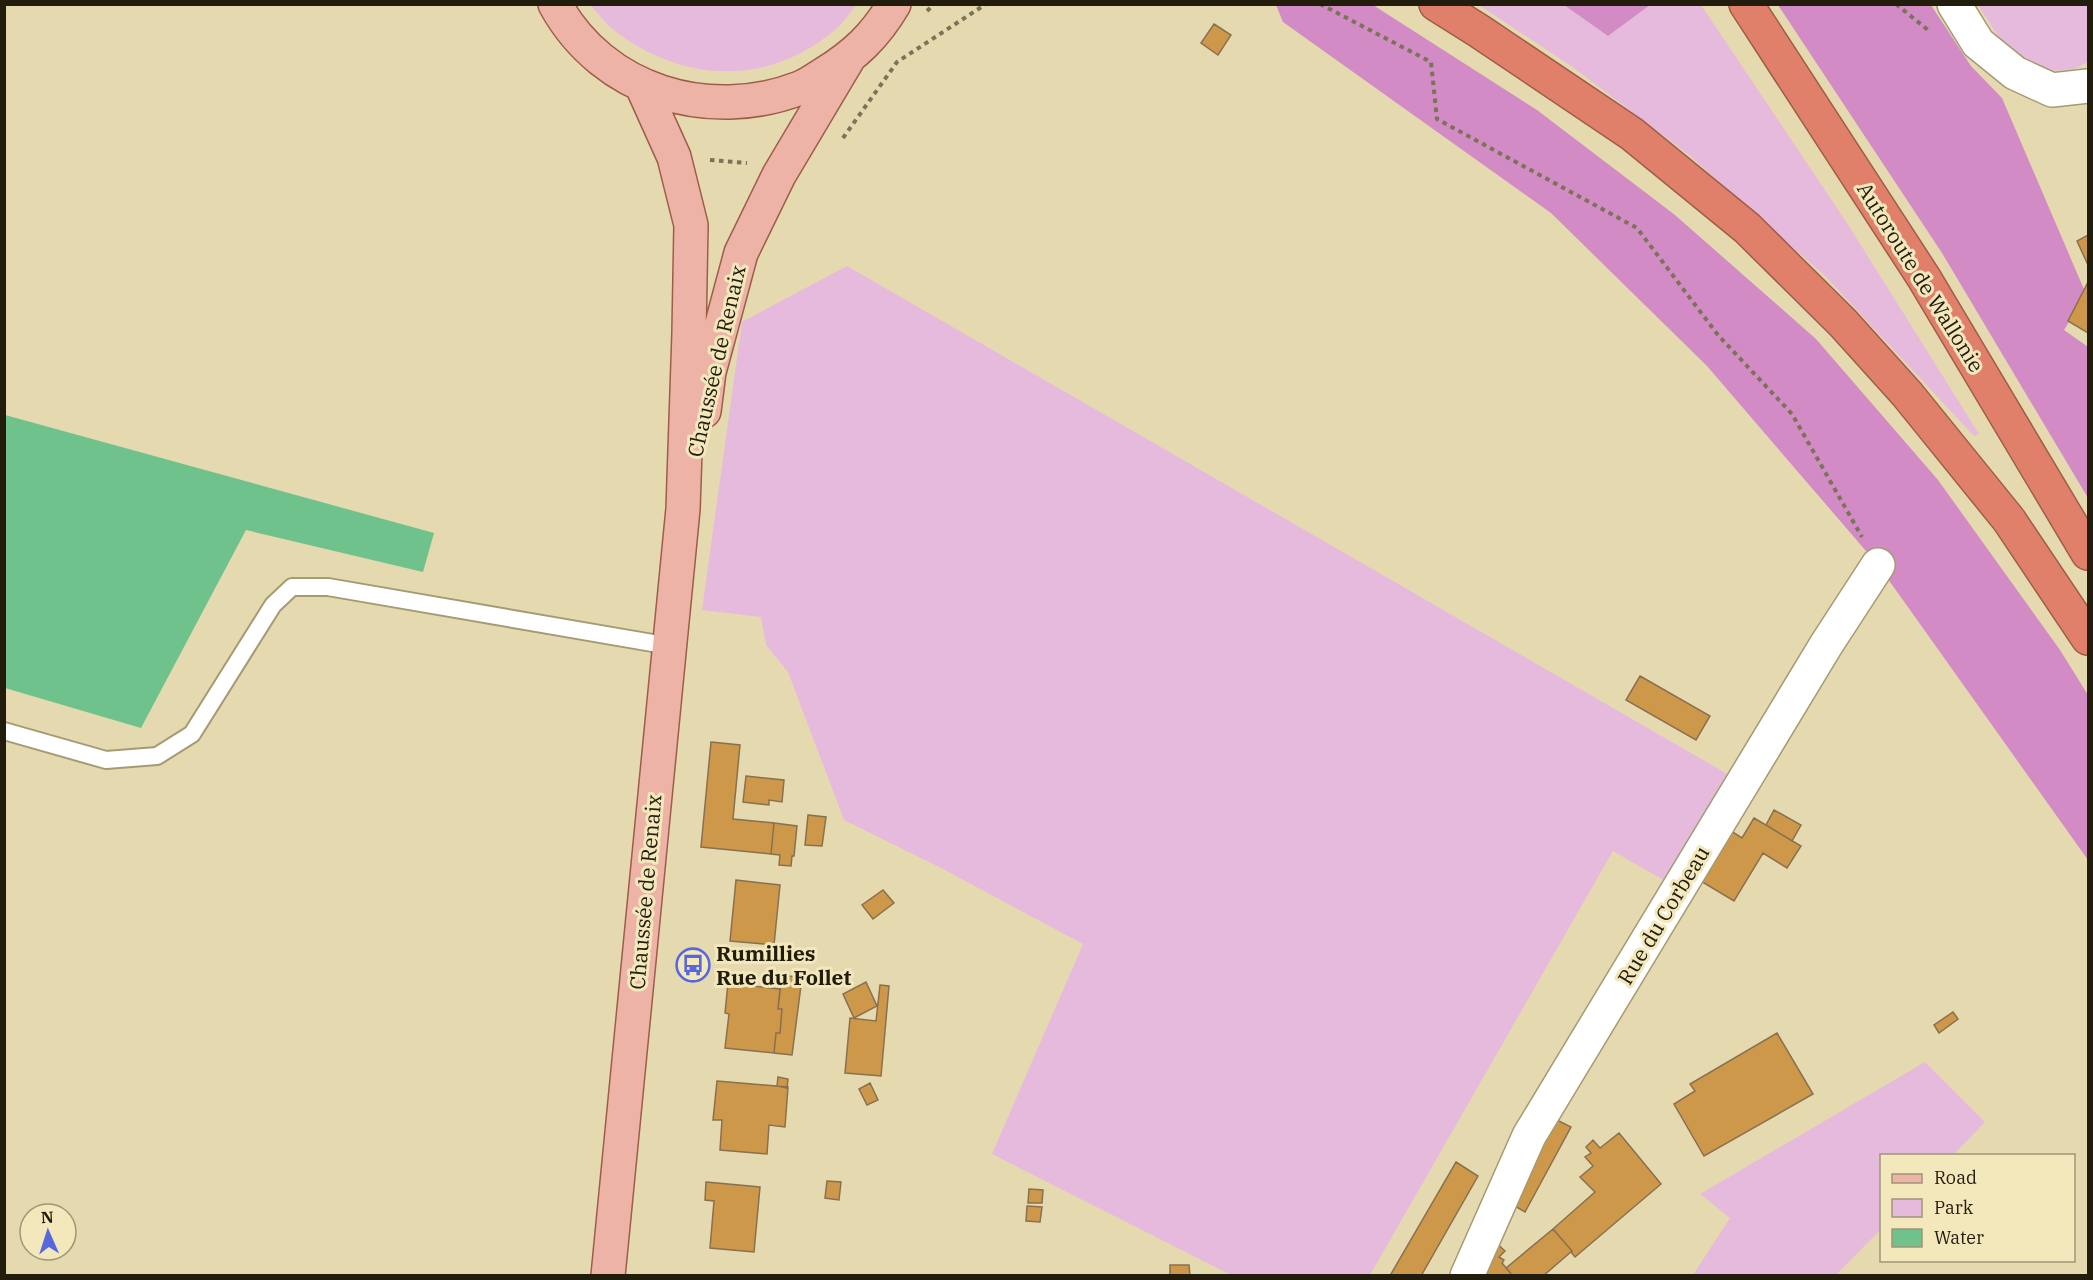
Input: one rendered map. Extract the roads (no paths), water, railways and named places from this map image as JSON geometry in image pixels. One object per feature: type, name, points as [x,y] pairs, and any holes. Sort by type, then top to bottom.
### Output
[{"type":"highway","points":[[1436,4],[1632,134],[1747,228],[1843,323],[1906,394],[2009,520],[2088,638]]},
{"type":"highway","name":"Autoroute de Wallonie","points":[[1746,4],[1924,278],[2088,553]]},
{"type":"main road","points":[[555,4],[562,18],[585,46],[612,68],[642,86],[694,101],[749,102],[802,88],[848,59],[882,23],[907,12]]},
{"type":"main road","name":"Chaussée de Renaix","points":[[682,509],[701,427],[709,372],[741,253],[785,166],[848,59]]},
{"type":"main road","name":"Chaussée de Renaix","points":[[608,1275],[682,509],[691,225],[674,157],[642,86]]},
{"type":"street","points":[[1954,4],[1978,43],[2015,73],[2052,90],[2088,86]]},
{"type":"street","name":"Rue du Corbeau","points":[[1467,1275],[1529,1136],[1826,645],[1878,565]]},
{"type":"lane","points":[[4,731],[106,760],[157,756],[192,734],[273,605],[292,587],[328,587],[669,646]]},
{"type":"water","points":[[5,415],[434,533],[423,572],[246,530],[141,728],[5,688]]},
{"type":"place","name":"Rumillies Rue du Follet","points":[[693,965]]}]
